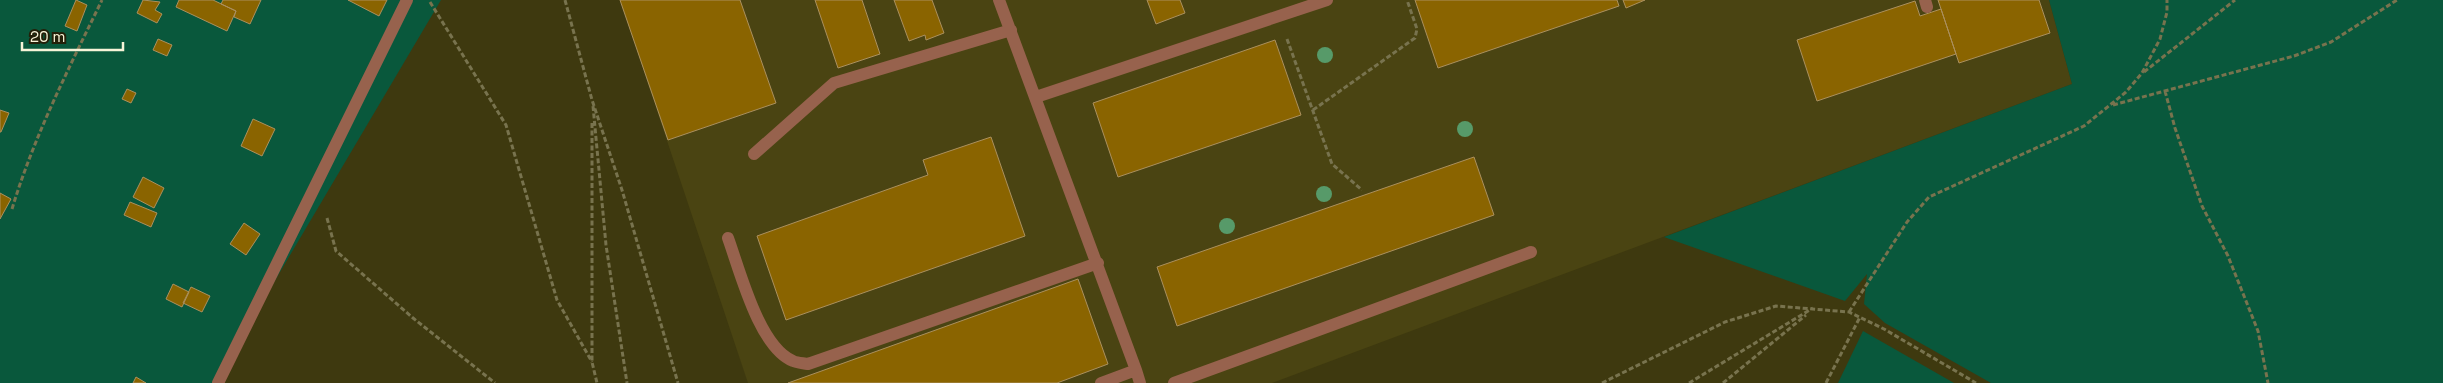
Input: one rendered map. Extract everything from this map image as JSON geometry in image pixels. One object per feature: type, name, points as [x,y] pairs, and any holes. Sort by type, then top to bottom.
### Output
[{"type":"street","points":[[218,383],[406,0]]},
{"type":"street","points":[[999,0],[1098,263],[1140,383]]},
{"type":"street","points":[[1036,97],[1278,18],[1327,0]]},
{"type":"street","points":[[754,154],[834,83],[1011,30]]},
{"type":"street","points":[[728,238],[758,319],[766,335],[778,350],[793,361],[808,364],[1098,263]]},
{"type":"street","points":[[1174,383],[1531,252]]},
{"type":"street","points":[[1101,383],[1136,370]]},
{"type":"path","points":[[12,209],[26,163],[102,0]]},
{"type":"path","points":[[428,0],[506,125],[557,300],[592,362]]},
{"type":"path","points":[[565,0],[592,100],[622,190],[678,383]]},
{"type":"path","points":[[1313,110],[1415,38],[1417,29],[1407,0]]},
{"type":"path","points":[[2142,73],[2160,39],[2167,12],[2167,0]]},
{"type":"path","points":[[1849,312],[1907,222],[1929,197],[2084,126],[2112,105],[2142,73],[2235,0]]},
{"type":"path","points":[[2112,105],[2294,56],[2331,42],[2396,0]]},
{"type":"path","points":[[1278,18],[1332,164],[1362,190]]},
{"type":"path","points":[[2165,91],[2175,128],[2202,206],[2228,256],[2258,331],[2268,383]]},
{"type":"path","points":[[592,100],[592,362],[597,383]]},
{"type":"path","points":[[592,100],[606,245],[627,383]]},
{"type":"path","points":[[318,181],[336,251],[413,318],[495,383]]},
{"type":"path","points":[[1602,383],[1725,322],[1776,306],[1849,312],[1884,329],[1976,383]]},
{"type":"path","points":[[1689,383],[1814,308]]},
{"type":"path","points":[[1723,383],[1814,308]]},
{"type":"path","points":[[1826,383],[1860,317]]},
{"type":"shaded area","points":[[620,0],[2049,0],[2072,84],[1272,383],[748,383]]},
{"type":"green space","points":[[0,0],[441,0],[241,338],[218,383],[0,383]]},
{"type":"green space","points":[[2049,0],[2443,0],[2443,383],[1991,383],[1885,323],[1864,304],[1867,274],[1845,301],[1664,237],[2072,84]]},
{"type":"green space","points":[[1863,331],[1954,383],[1838,383]]},
{"type":"building","points":[[76,0],[87,5],[77,31],[65,26]]},
{"type":"building","points":[[143,0],[160,2],[155,10],[162,14],[157,23],[137,13]]},
{"type":"building","points":[[179,0],[213,0],[236,11],[227,31],[176,7]]},
{"type":"building","points":[[223,0],[261,0],[250,24],[234,17],[236,11],[221,4]]},
{"type":"building","points":[[348,0],[387,0],[379,16]]},
{"type":"building","points":[[620,0],[740,0],[776,103],[668,140]]},
{"type":"building","points":[[815,0],[862,0],[880,54],[838,68]]},
{"type":"building","points":[[894,0],[932,0],[944,33],[926,40],[925,35],[909,41]]},
{"type":"building","points":[[1147,0],[1180,0],[1185,13],[1156,24]]},
{"type":"building","points":[[1415,0],[1617,0],[1619,6],[1438,68]]},
{"type":"building","points":[[1623,0],[1645,0],[1626,8]]},
{"type":"building","points":[[1938,0],[2039,0],[2050,33],[1959,63]]},
{"type":"building","points":[[1915,1],[1920,16],[1941,9],[1956,54],[1817,101],[1797,40]]},
{"type":"building","points":[[158,39],[172,45],[167,56],[153,50]]},
{"type":"building","points":[[1275,40],[1301,115],[1118,177],[1093,103]]},
{"type":"building","points":[[127,89],[136,93],[131,103],[122,99]]},
{"type":"building","points":[[0,110],[9,113],[1,132],[0,132]]},
{"type":"building","points":[[253,119],[275,129],[262,156],[241,146]]},
{"type":"building","points":[[991,137],[1025,236],[786,320],[757,236],[928,175],[923,160]]},
{"type":"building","points":[[1474,157],[1494,215],[1177,326],[1157,267]]},
{"type":"building","points":[[143,177],[164,188],[154,208],[133,197]]},
{"type":"building","points":[[0,193],[11,199],[0,219]]},
{"type":"building","points":[[130,202],[157,213],[151,227],[124,215]]},
{"type":"building","points":[[244,223],[260,234],[246,255],[230,244]]},
{"type":"building","points":[[1078,279],[1108,364],[1057,383],[788,383]]},
{"type":"building","points":[[173,284],[189,292],[182,307],[166,299]]},
{"type":"building","points":[[191,287],[210,296],[202,312],[183,303]]},
{"type":"building","points":[[136,377],[146,383],[133,383]]}]
